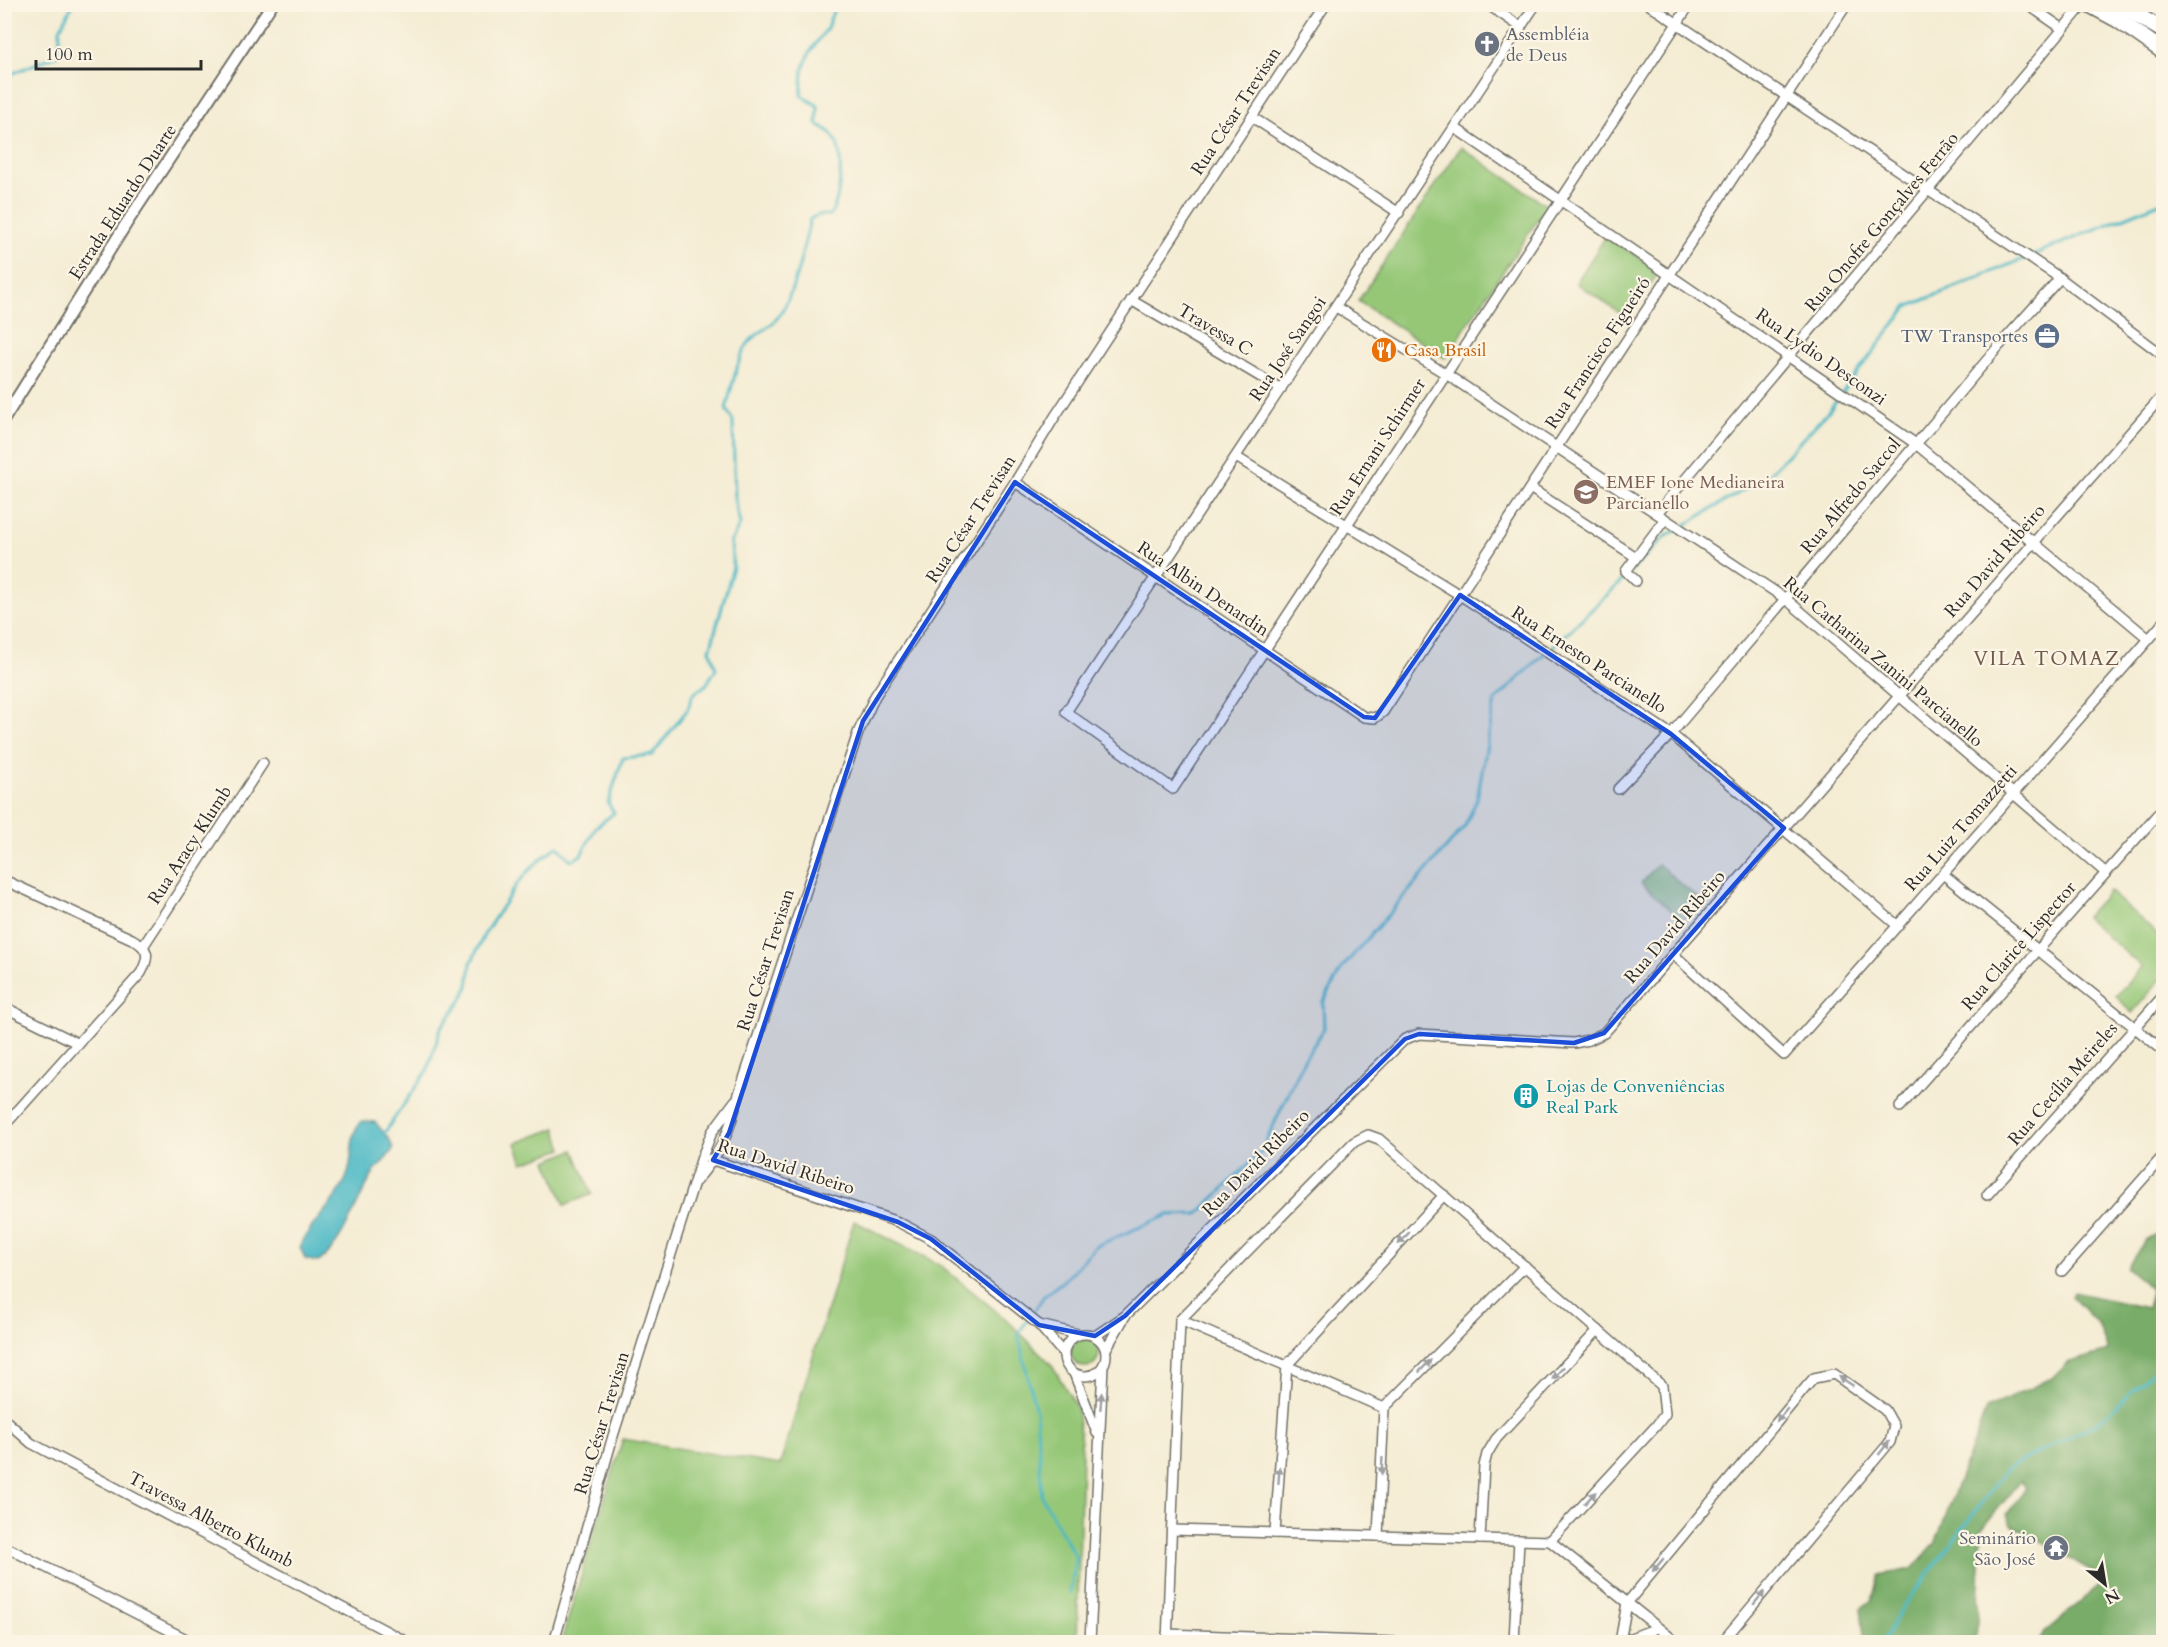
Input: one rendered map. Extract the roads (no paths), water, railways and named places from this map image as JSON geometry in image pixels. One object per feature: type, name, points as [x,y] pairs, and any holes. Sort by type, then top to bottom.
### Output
[{"type":"highway","points":[[2086,4],[2118,20],[2163,52]]},
{"type":"highway","points":[[2118,4],[2163,32]]},
{"type":"street","name":"Estrada Eduardo Duarte","points":[[4,419],[126,224],[272,4]]},
{"type":"street","name":"Rua César Trevisan","points":[[696,1181],[727,1139],[738,1096],[863,721],[875,696],[1326,4]]},
{"type":"street","points":[[1486,4],[1521,27]]},
{"type":"street","name":"Rua José Sangoi","points":[[1173,789],[1066,712],[1536,4]]},
{"type":"street","points":[[1648,4],[2060,278],[2163,356]]},
{"type":"street","name":"Rua Ernani Schirmer","points":[[1173,789],[1690,4]]},
{"type":"street","name":"Rua Francisco Figueiró","points":[[1375,718],[1383,712],[1847,4]]},
{"type":"street","points":[[2027,4],[2063,29]]},
{"type":"street","name":"Rua Onofre Gonçalves Ferrão","points":[[1636,557],[1661,516],[1790,356],[2086,4]]},
{"type":"street","points":[[2159,4],[2163,6]]},
{"type":"street","points":[[1252,117],[1399,213]]},
{"type":"street","name":"Rua Lydio Desconzi","points":[[1455,128],[1916,444],[2149,639]]},
{"type":"street","name":"Rua Alfredo Saccol","points":[[1618,789],[1671,734],[1916,444],[2060,278]]},
{"type":"street","name":"Travessa C","points":[[1131,300],[1281,389]]},
{"type":"street","name":"Rua Catharina Zanini Parcianello","points":[[1336,307],[1446,374],[1786,599],[2106,873]]},
{"type":"street","name":"Rua David Ribeiro","points":[[1095,1336],[1125,1316],[1405,1039],[1419,1034],[1574,1042],[1589,1040],[1604,1033],[2163,394]]},
{"type":"street","name":"Rua Ernesto Parcianello","points":[[1236,457],[1460,595],[1671,734],[1898,926]]},
{"type":"street","name":"Rua Albin Denardin","points":[[1015,482],[1364,717],[1375,718]]},
{"type":"street","points":[[1530,488],[1636,557],[1626,571],[1636,581]]},
{"type":"street","name":"Rua Luiz Tomazzetti","points":[[1673,954],[1784,1055],[2163,622]]},
{"type":"street","name":"Rua Aracy Klumb","points":[[144,945],[263,763]]},
{"type":"street","name":"Rua Clarice Lispector","points":[[1900,1107],[2163,807]]},
{"type":"street","points":[[1943,874],[2163,1051]]},
{"type":"street","points":[[4,880],[144,945],[148,953],[147,962],[141,973],[4,1126]]},
{"type":"street","name":"Rua Cecília Meireles","points":[[1987,1195],[2163,995]]},
{"type":"street","points":[[4,1007],[79,1044]]},
{"type":"street","name":"Rua César Trevisan","points":[[554,1642],[613,1436],[702,1157],[712,1132],[738,1096]]},
{"type":"street","points":[[1394,1642],[1167,1638],[1180,1320],[1354,1142],[1368,1136],[1379,1139],[1662,1386],[1665,1396],[1665,1414],[1550,1541]]},
{"type":"street","points":[[2062,1271],[2163,1155]]},
{"type":"street","name":"Rua David Ribeiro","points":[[702,1157],[898,1222],[931,1239],[1039,1325],[1063,1353]]},
{"type":"street","points":[[1275,1533],[1287,1365],[1444,1195]]},
{"type":"street","points":[[1378,1536],[1384,1408],[1525,1266]]},
{"type":"street","name":"Rua David Ribeiro","points":[[1106,1349],[1125,1316]]},
{"type":"street","points":[[1180,1320],[1384,1408]]},
{"type":"street","name":"Rua David Ribeiro","points":[[1039,1325],[1078,1334]]},
{"type":"street","points":[[1480,1539],[1487,1454],[1496,1439],[1598,1330]]},
{"type":"street","points":[[1090,1642],[1098,1436],[1106,1349],[1095,1336],[1078,1334],[1070,1339],[1063,1353],[1068,1368],[1074,1374],[1098,1436]]},
{"type":"street","points":[[1074,1374],[1089,1376],[1103,1366]]},
{"type":"street","points":[[1620,1642],[1627,1603],[1814,1378],[1834,1374],[1885,1410],[1894,1426],[1890,1442],[1722,1642]]},
{"type":"street","name":"Travessa Alberto Klumb","points":[[4,1419],[31,1443],[407,1642]]},
{"type":"street","points":[[1172,1530],[1550,1541],[1676,1642]]},
{"type":"street","points":[[1514,1642],[1519,1540]]},
{"type":"street","points":[[4,1546],[192,1642]]},
{"type":"street","points":[[1620,1642],[1657,1628]]},
{"type":"water","points":[[362,1121],[375,1122],[390,1140],[393,1149],[375,1171],[343,1233],[327,1255],[318,1262],[305,1259],[300,1247],[311,1228],[344,1184],[350,1167],[355,1132]]},
{"type":"waterway","points":[[4,77],[59,54],[60,29],[73,4]]},
{"type":"waterway","points":[[383,1135],[427,1071],[441,1028],[461,1001],[468,986],[471,963],[485,933],[517,884],[534,865],[557,846],[572,861],[581,855],[596,827],[614,813],[608,803],[623,758],[652,755],[688,709],[693,694],[706,685],[716,669],[710,650],[733,567],[731,542],[740,524],[735,502],[733,421],[726,409],[746,346],[769,326],[784,308],[799,265],[810,219],[818,215],[829,215],[839,190],[838,146],[831,134],[817,124],[818,106],[801,95],[803,70],[810,52],[827,28],[836,4]]},
{"type":"waterway","points":[[1631,571],[1665,537],[1767,476],[1827,413],[1907,307],[2164,201]]},
{"type":"waterway","points":[[1549,650],[1627,576]]},
{"type":"waterway","points":[[1070,1593],[1076,1558],[1042,1497],[1036,1412],[1018,1334],[1044,1296],[1068,1277],[1096,1246],[1168,1215],[1198,1214],[1261,1152],[1304,1060],[1324,1029],[1323,1003],[1342,968],[1465,826],[1477,799],[1495,701],[1544,654]]},
{"type":"waterway","points":[[1882,1642],[1898,1614],[2008,1468],[2099,1422],[2164,1361]]},
{"type":"place","name":"Assembléia de Deus","points":[[1487,44]]},
{"type":"place","name":"TW Transportes","points":[[2047,336]]},
{"type":"place","name":"Casa Brasil","points":[[1384,350]]},
{"type":"place","name":"EMEF Ione Medianeira Parcianello","points":[[1586,492]]},
{"type":"place","name":"Lojas de Conveniências Real Park","points":[[1526,1096]]},
{"type":"place","name":"Seminário São José","points":[[2056,1548]]},
{"type":"district","name":"VILA TOMAZ","points":[[2047,658]]}]
